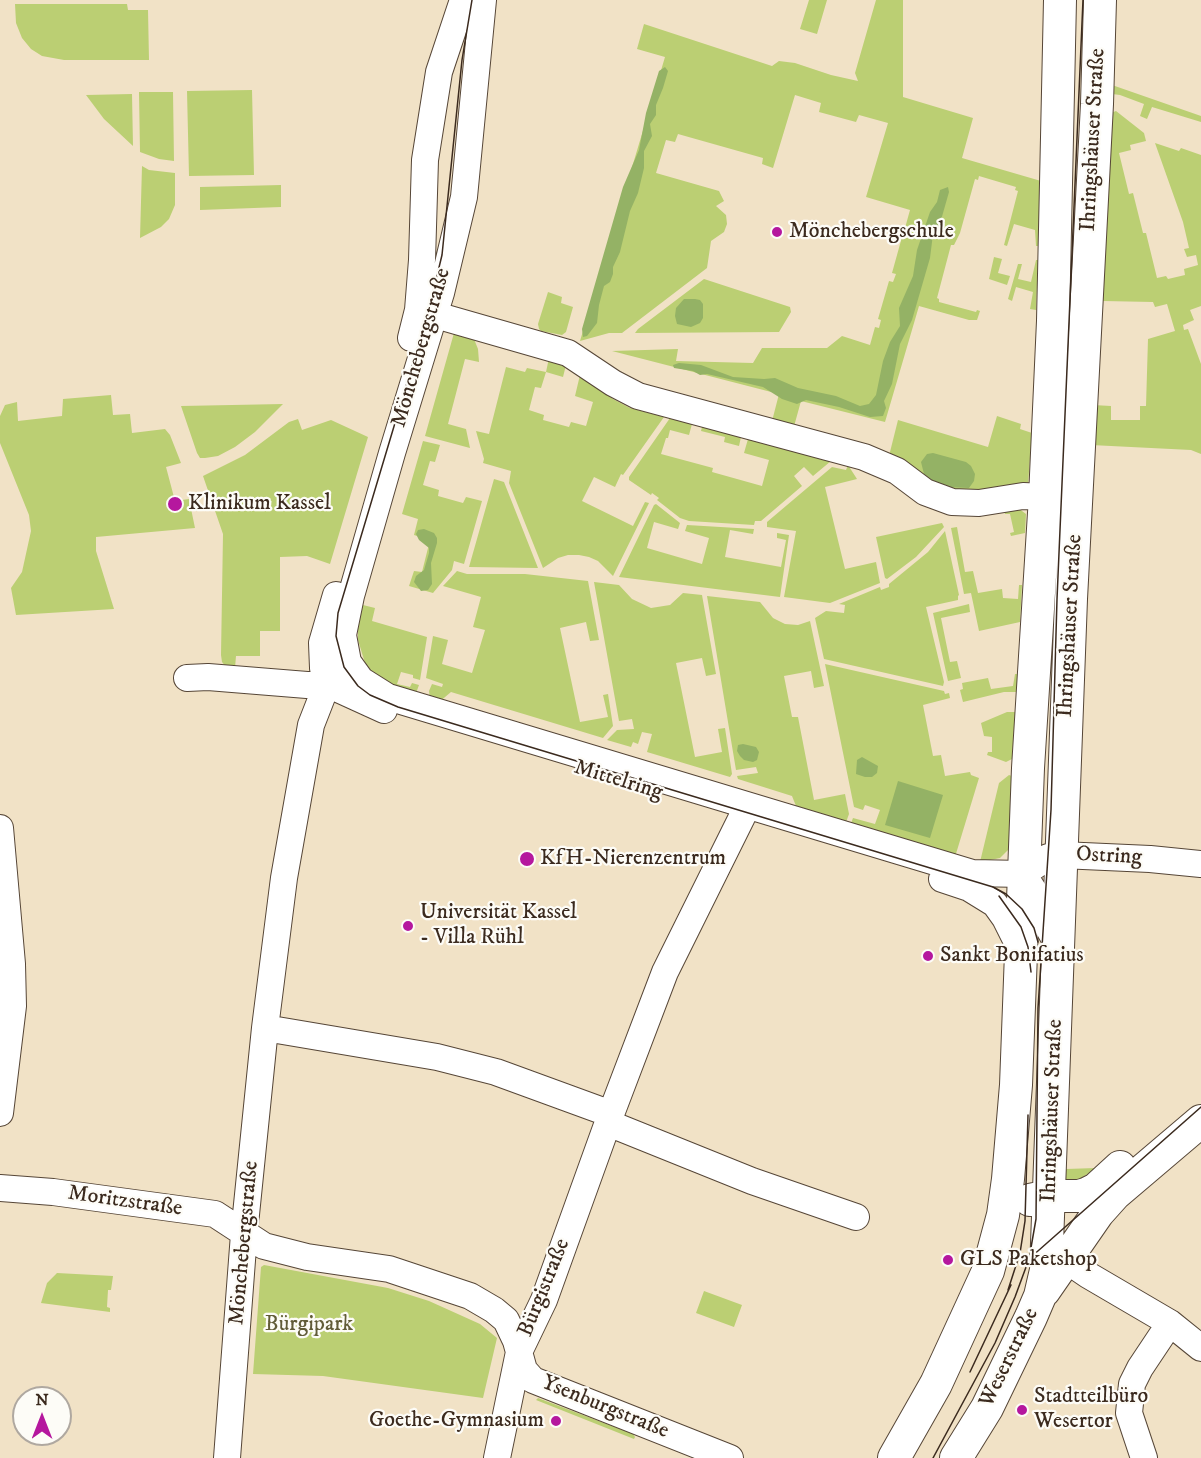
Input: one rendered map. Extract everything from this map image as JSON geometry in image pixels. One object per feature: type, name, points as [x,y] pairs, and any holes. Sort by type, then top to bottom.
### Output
[{"type":"main road","name":"Ihringshäuser Straße","points":[[894,1458],[936,1384],[984,1283],[1003,1215],[1008,1179],[1016,1085],[1023,874],[1053,321],[1060,0]]},
{"type":"main road","name":"Ihringshäuser Straße","points":[[1057,1256],[1049,1196],[1073,570],[1100,0]]},
{"type":"main road","points":[[1003,1215],[1027,1201],[1049,1196],[1078,1196],[1096,1189],[1201,1098]]},
{"type":"main road","points":[[1057,1256],[1115,1194],[1201,1121]]},
{"type":"main road","name":"Weserstraße","points":[[956,1458],[987,1408],[1040,1296],[1046,1270],[1057,1256]]},
{"type":"street","name":"Mönchebergstraße","points":[[227,1458],[244,1234],[265,1028],[284,878],[311,724],[327,684],[348,662],[343,635],[351,596],[426,313],[422,260],[425,160],[439,72],[463,0]]},
{"type":"street","name":"Mönchebergstraße","points":[[327,684],[323,668],[322,643],[383,441],[426,313],[441,293],[464,197],[483,0]]},
{"type":"street","points":[[426,313],[568,353],[613,383],[638,396],[864,457],[897,471],[925,492],[952,502],[980,503],[1023,496],[1045,497]]},
{"type":"street","name":"Mittelring","points":[[348,662],[361,680],[388,697],[972,873],[1023,874]]},
{"type":"street","name":"Mittelring","points":[[187,678],[208,677],[307,685],[327,684],[381,709],[737,827],[969,888],[995,904],[1020,948]]},
{"type":"street","name":"Bürgistraße","points":[[497,1458],[519,1352],[544,1300],[666,972],[737,827]]},
{"type":"street","points":[[0,828],[12,964],[13,1006],[0,1113]]},
{"type":"street","name":"Ostring","points":[[1023,874],[1048,857],[1061,855],[1200,862]]},
{"type":"street","points":[[1023,874],[1036,894],[1049,929],[1059,946]]},
{"type":"street","points":[[265,1028],[437,1058],[496,1072],[610,1118],[752,1181],[856,1217]]},
{"type":"street","name":"Moritzstraße","points":[[0,1188],[53,1192],[215,1214],[244,1234]]},
{"type":"street","name":"Ysenburgstraße","points":[[244,1234],[264,1246],[307,1257],[389,1269],[470,1296],[506,1320],[524,1370],[533,1380],[730,1458]]},
{"type":"street","points":[[1057,1256],[1170,1323],[1201,1348]]},
{"type":"street","points":[[1144,1458],[1129,1413],[1132,1384],[1170,1323]]},
{"type":"green space","points":[[809,0],[827,0],[817,34],[800,29]]},
{"type":"green space","points":[[876,0],[903,0],[903,97],[973,118],[962,158],[1041,181],[1039,246],[1036,246],[1035,230],[1014,224],[1007,246],[1004,245],[1018,191],[1015,190],[1016,187],[979,176],[978,180],[975,179],[960,233],[954,245],[951,245],[937,298],[939,302],[976,312],[980,311],[977,320],[969,320],[919,306],[885,422],[801,401],[793,430],[771,425],[779,394],[612,351],[678,349],[676,361],[753,363],[762,348],[827,348],[842,336],[870,345],[875,327],[879,328],[881,320],[878,319],[889,281],[893,282],[896,274],[892,273],[902,237],[907,238],[909,230],[905,228],[910,210],[866,197],[888,123],[859,115],[856,122],[819,112],[821,103],[795,95],[773,168],[762,164],[763,158],[678,134],[675,142],[666,140],[656,173],[719,191],[724,201],[716,206],[726,215],[727,224],[724,232],[711,241],[707,268],[622,333],[609,333],[580,341],[665,57],[637,49],[644,24],[772,66],[779,61],[795,63],[858,81],[855,73]]},
{"type":"green space","points":[[15,4],[127,4],[128,10],[148,10],[149,60],[64,60],[42,56],[31,49],[22,38],[16,23]]},
{"type":"green space","points":[[665,67],[668,71],[656,105],[656,115],[650,124],[652,136],[644,151],[644,168],[638,193],[630,211],[620,252],[613,267],[613,274],[610,282],[604,286],[597,323],[587,336],[583,337],[582,329],[623,187],[639,150],[646,113],[659,71]]},
{"type":"green space","points":[[1112,85],[1201,116],[1201,122],[1152,107],[1147,119],[1140,116],[1144,104],[1112,94]]},
{"type":"green space","points":[[252,90],[254,175],[189,176],[187,91]]},
{"type":"green space","points":[[139,92],[173,92],[174,161],[159,159],[140,152]]},
{"type":"green space","points":[[132,94],[133,146],[104,119],[86,95]]},
{"type":"green space","points":[[1116,111],[1144,133],[1146,141],[1130,145],[1131,150],[1119,153],[1129,194],[1133,193],[1143,233],[1146,233],[1157,278],[1166,276],[1168,279],[1185,275],[1184,269],[1198,265],[1196,255],[1187,257],[1184,249],[1189,248],[1183,222],[1155,143],[1201,155],[1201,306],[1190,310],[1194,320],[1183,325],[1184,330],[1188,329],[1201,364],[1201,454],[1191,450],[1091,445],[1093,405],[1111,406],[1111,420],[1140,420],[1140,406],[1146,406],[1148,339],[1175,331],[1167,304],[1155,307],[1153,302],[1103,301],[1111,113]]},
{"type":"green space","points":[[142,166],[149,170],[175,173],[175,205],[169,219],[161,227],[140,238]]},
{"type":"green space","points":[[281,185],[281,207],[200,210],[200,187]]},
{"type":"green space","points":[[948,187],[949,192],[941,220],[933,234],[930,258],[912,320],[900,344],[892,384],[884,401],[886,408],[883,416],[870,417],[806,400],[797,404],[782,399],[763,387],[674,368],[673,365],[679,363],[701,365],[733,377],[775,378],[798,388],[836,396],[860,406],[869,404],[876,395],[883,361],[890,342],[900,326],[899,308],[913,276],[917,250],[930,212],[937,202],[940,190]]},
{"type":"green space","points":[[994,257],[1002,259],[998,273],[1010,276],[1007,285],[989,279]]},
{"type":"green space","points":[[1036,260],[1038,260],[1036,310],[1030,309],[1033,292],[1016,287],[1012,301],[1008,299],[1018,264],[1022,264],[1018,279],[1031,282]]},
{"type":"green space","points":[[704,279],[790,307],[791,312],[779,332],[635,333]]},
{"type":"green space","points":[[548,292],[562,297],[561,303],[573,307],[566,332],[562,335],[539,329],[538,324]]},
{"type":"green space","points":[[684,299],[700,300],[703,304],[703,318],[700,323],[691,327],[677,324],[675,316],[676,308]]},
{"type":"green space","points":[[454,333],[474,339],[478,349],[479,362],[465,359],[448,424],[466,429],[470,448],[425,436]]},
{"type":"green space","points":[[549,358],[566,365],[563,377],[546,372]]},
{"type":"green space","points":[[506,367],[525,372],[527,368],[546,372],[541,388],[535,387],[529,410],[544,415],[543,420],[569,427],[571,422],[586,426],[593,402],[575,396],[580,375],[613,399],[630,408],[664,417],[623,475],[621,474],[615,487],[594,477],[582,501],[633,526],[645,502],[649,503],[613,576],[598,561],[579,555],[558,558],[543,568],[509,483],[511,471],[483,463],[484,459],[476,431],[489,434]]},
{"type":"green space","points":[[111,395],[113,415],[130,414],[132,433],[165,429],[170,435],[181,463],[166,467],[175,501],[189,499],[195,528],[96,537],[96,551],[114,609],[16,615],[11,588],[22,572],[31,531],[29,515],[0,443],[0,416],[5,405],[17,402],[18,421],[62,416],[63,399]]},
{"type":"green space","points":[[283,404],[255,432],[235,447],[218,456],[205,458],[200,458],[197,453],[181,406]]},
{"type":"green space","points":[[997,416],[1021,424],[1020,429],[1032,433],[1028,484],[977,496],[953,492],[889,456],[898,420],[988,447]]},
{"type":"green space","points":[[670,418],[692,424],[689,435],[670,430],[661,454],[713,468],[712,472],[762,486],[769,460],[744,453],[748,439],[831,461],[813,476],[804,467],[794,476],[802,486],[761,521],[755,521],[754,525],[689,521],[680,518],[657,500],[659,498],[629,480]]},
{"type":"green space","points":[[298,419],[302,430],[331,420],[368,437],[330,564],[307,556],[280,557],[280,631],[260,631],[260,656],[236,656],[235,668],[226,667],[221,655],[223,534],[203,476],[245,455],[289,422]]},
{"type":"green space","points":[[702,427],[741,437],[739,446],[724,442],[725,437],[701,431]]},
{"type":"green space","points":[[423,441],[440,445],[435,462],[430,461],[423,485],[439,490],[438,496],[463,503],[466,497],[482,501],[464,564],[454,561],[452,570],[433,593],[409,586],[414,571],[422,572],[430,540],[414,535],[418,519],[402,514]]},
{"type":"green space","points":[[933,453],[966,462],[971,466],[975,474],[974,481],[969,488],[946,487],[925,478],[921,462],[927,454]]},
{"type":"green space","points":[[848,465],[857,479],[825,487],[845,569],[876,562],[880,583],[830,603],[784,597],[796,531],[767,527],[767,522],[832,467],[846,470]]},
{"type":"green space","points":[[494,479],[504,482],[538,568],[469,567]]},
{"type":"green space","points":[[656,504],[680,523],[678,529],[654,522],[647,548],[702,564],[709,538],[685,531],[687,525],[754,529],[753,534],[730,530],[725,557],[781,567],[786,540],[777,538],[777,533],[789,535],[780,597],[619,577]]},
{"type":"green space","points":[[1018,508],[1026,514],[1025,533],[1011,536],[1010,533],[1014,532],[1010,514],[1005,514],[1004,509]]},
{"type":"green space","points":[[942,523],[944,527],[916,557],[887,579],[885,578],[876,537]]},
{"type":"green space","points":[[957,527],[965,572],[973,571],[978,593],[1002,589],[1003,598],[1018,599],[1019,585],[1022,585],[1020,622],[979,631],[971,593],[964,594],[951,528]]},
{"type":"green space","points":[[424,529],[434,533],[437,543],[431,563],[432,584],[428,590],[421,591],[414,582],[416,576],[424,570],[429,548],[419,540],[416,534],[418,530]]},
{"type":"green space","points":[[945,531],[959,595],[958,600],[926,607],[944,682],[943,686],[824,659],[815,618],[826,611],[844,613],[845,605],[839,604],[880,587],[881,590],[889,587],[889,584],[928,552]]},
{"type":"green space","points":[[457,571],[467,574],[525,574],[588,581],[599,640],[590,641],[586,622],[560,628],[580,722],[608,717],[603,695],[608,694],[613,726],[603,738],[451,692],[438,703],[430,700],[429,691],[432,684],[442,687],[443,684],[426,678],[433,636],[448,640],[442,664],[472,673],[485,630],[473,627],[481,597],[443,586]]},
{"type":"green space","points":[[594,582],[619,585],[632,599],[651,608],[670,605],[683,593],[702,595],[716,674],[706,676],[702,658],[676,663],[695,757],[722,752],[718,729],[725,728],[732,774],[730,777],[647,752],[652,734],[642,732],[638,744],[633,742],[631,747],[607,740],[617,730],[634,729],[632,719],[619,721]]},
{"type":"green space","points":[[707,596],[760,602],[773,618],[785,624],[798,625],[810,621],[824,686],[814,688],[811,671],[784,676],[792,717],[798,717],[814,800],[845,794],[849,814],[845,825],[798,811],[792,796],[738,779],[737,776],[758,773],[756,767],[736,770]]},
{"type":"green space","points":[[969,604],[970,612],[941,618],[950,662],[957,661],[961,678],[948,681],[933,613]]},
{"type":"green space","points":[[363,605],[375,608],[372,621],[427,637],[420,680],[413,678],[413,675],[401,672],[397,684],[410,687],[412,683],[419,685],[415,696],[371,674],[358,640]]},
{"type":"green space","points":[[825,664],[944,691],[945,694],[949,693],[950,698],[923,705],[933,756],[941,755],[945,776],[970,772],[971,775],[979,778],[955,857],[850,826],[853,818],[875,824],[880,810],[865,805],[863,810],[854,807]]},
{"type":"green space","points":[[1015,674],[1018,674],[1017,692],[1004,692],[963,702],[960,690],[963,689],[962,683],[988,678],[991,689],[1013,686]]},
{"type":"green space","points":[[1007,712],[1015,712],[1012,759],[1006,762],[987,755],[988,752],[992,752],[992,737],[984,736],[981,723]]},
{"type":"green space","points":[[738,745],[756,747],[759,752],[757,760],[753,762],[744,760],[740,756],[737,751]]},
{"type":"green space","points":[[862,757],[878,766],[877,773],[872,777],[856,774],[857,760]]},
{"type":"green space","points":[[1009,775],[1012,776],[1008,850],[1000,858],[980,862],[999,783]]},
{"type":"green space","points":[[898,781],[943,795],[930,838],[885,825]]},
{"type":"green space","points":[[1096,1168],[1077,1181],[1067,1181],[1065,1177],[1066,1169]]},
{"type":"green space","name":"Bürgipark","points":[[264,1265],[388,1288],[429,1301],[480,1324],[497,1338],[483,1398],[323,1376],[253,1374],[261,1267]]},
{"type":"green space","points":[[57,1273],[113,1276],[111,1290],[108,1290],[107,1307],[110,1308],[110,1312],[41,1303],[47,1283]]},
{"type":"green space","points":[[704,1291],[742,1305],[734,1327],[696,1313]]},
{"type":"green space","points":[[538,1398],[633,1434],[635,1437],[634,1439],[536,1400]]},
{"type":"tram line","points":[[472,0],[462,60],[442,255],[428,313],[338,613],[336,636],[344,667],[358,686],[370,695],[398,707],[993,887],[1006,894],[1022,909],[1034,928],[1038,942]]},
{"type":"tram line","points":[[933,1458],[995,1343],[1015,1297],[1029,1259],[1036,1219],[1038,1008],[1051,810],[1057,599],[1083,0]]},
{"type":"tram line","points":[[999,896],[1021,927],[1028,947],[1031,972]]},
{"type":"tram line","points":[[1030,1258],[1201,1107]]},
{"type":"tram line","points":[[1008,1290],[1020,1253],[1025,1221],[1028,1115]]},
{"type":"tram line","points":[[970,1372],[1011,1285]]},
{"type":"place","name":"Mönchebergschule","points":[[777,232]]},
{"type":"place","name":"Klinikum Kassel","points":[[175,504]]},
{"type":"place","name":"KfH-Nierenzentrum","points":[[527,859]]},
{"type":"place","name":"Universität Kassel - Villa Rühl","points":[[408,926]]},
{"type":"place","name":"Sankt Bonifatius","points":[[928,956]]},
{"type":"place","name":"GLS Paketshop","points":[[948,1260]]},
{"type":"place","name":"Stadtteilbüro Wesertor","points":[[1022,1410]]},
{"type":"place","name":"Goethe-Gymnasium","points":[[556,1421]]}]
